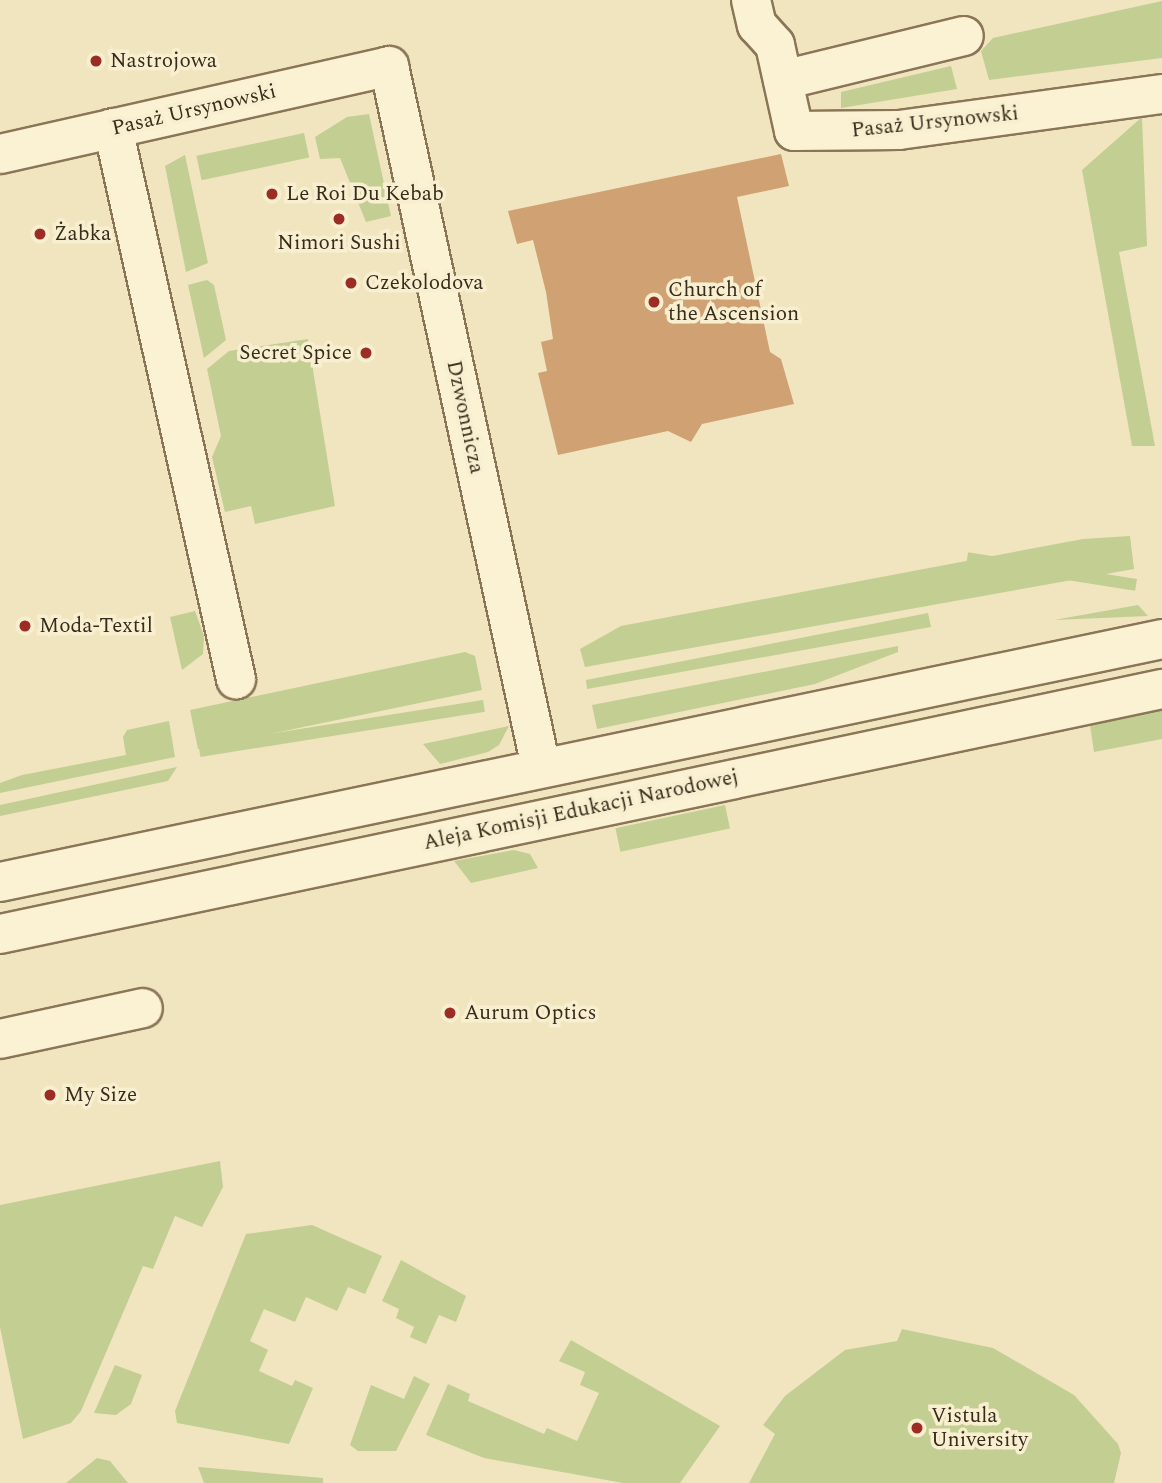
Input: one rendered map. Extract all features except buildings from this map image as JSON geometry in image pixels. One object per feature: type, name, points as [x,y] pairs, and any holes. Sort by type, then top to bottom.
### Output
[{"type":"street","points":[[751,0],[757,25],[779,63],[964,36]]},
{"type":"street","name":"Pasaż Ursynowski","points":[[779,63],[794,131],[899,130],[1162,94]]},
{"type":"street","name":"Pasaż Ursynowski","points":[[0,154],[389,66]]},
{"type":"street","name":"Dzwonnicza","points":[[389,66],[541,767]]},
{"type":"street","points":[[113,128],[236,679]]},
{"type":"street","points":[[0,882],[1162,639]]},
{"type":"street","name":"Aleja Komisji Edukacji Narodowej","points":[[0,934],[1162,689]]},
{"type":"street","points":[[0,1039],[143,1008]]},
{"type":"green space","points":[[1162,1],[1162,58],[989,80],[981,51],[993,38]]},
{"type":"green space","points":[[951,66],[957,89],[841,108],[841,92]]},
{"type":"green space","points":[[369,114],[391,216],[366,222],[340,158],[320,159],[315,137],[347,117]]},
{"type":"green space","points":[[1142,117],[1147,246],[1119,252],[1155,446],[1132,446],[1082,170]]},
{"type":"green space","points":[[304,133],[309,157],[202,180],[196,156]]},
{"type":"green space","points":[[185,155],[208,263],[186,272],[165,166]]},
{"type":"green space","points":[[207,280],[214,285],[226,340],[204,358],[188,285]]},
{"type":"green space","points":[[308,339],[335,506],[255,524],[251,506],[225,512],[212,457],[221,436],[207,369],[229,351]]},
{"type":"green space","points":[[1130,536],[1134,569],[585,667],[580,649],[621,626],[1083,539]]},
{"type":"green space","points":[[968,552],[1137,579],[1135,591],[966,564]]},
{"type":"green space","points":[[1138,605],[1148,616],[1054,620]]},
{"type":"green space","points":[[195,611],[204,636],[203,654],[182,670],[170,617]]},
{"type":"green space","points":[[928,613],[931,627],[587,689],[586,680]]},
{"type":"green space","points":[[898,646],[898,652],[815,684],[597,729],[592,705]]},
{"type":"green space","points":[[465,652],[475,656],[482,690],[198,749],[190,710]]},
{"type":"green space","points":[[483,700],[485,712],[200,757],[199,745]]},
{"type":"green space","points":[[1162,709],[1162,739],[1094,752],[1090,725]]},
{"type":"green space","points":[[169,721],[175,757],[0,793],[0,783],[22,775],[126,755],[123,737],[127,730]]},
{"type":"green space","points":[[509,726],[499,745],[488,752],[440,764],[423,744]]},
{"type":"green space","points":[[177,767],[168,781],[0,816],[0,805]]},
{"type":"green space","points":[[725,805],[730,828],[620,852],[615,828]]},
{"type":"green space","points":[[514,850],[530,854],[538,868],[471,883],[454,861]]},
{"type":"green space","points":[[220,1161],[223,1187],[202,1227],[175,1216],[153,1269],[143,1266],[81,1411],[71,1423],[23,1439],[0,1327],[0,1205]]},
{"type":"green space","points":[[312,1225],[382,1256],[365,1294],[348,1287],[337,1311],[306,1297],[295,1322],[264,1309],[250,1341],[268,1350],[259,1371],[292,1386],[295,1380],[313,1388],[289,1444],[177,1423],[175,1411],[246,1234]]},
{"type":"green space","points":[[401,1260],[466,1296],[456,1322],[439,1315],[426,1344],[410,1337],[414,1327],[396,1318],[399,1309],[382,1301]]},
{"type":"green space","name":"Vistula University","points":[[902,1329],[993,1348],[1074,1395],[1118,1444],[1121,1453],[1114,1483],[749,1483],[775,1434],[763,1425],[785,1396],[845,1350],[897,1341]]},
{"type":"green space","points":[[571,1340],[720,1426],[680,1483],[623,1483],[484,1458],[426,1435],[448,1384],[470,1394],[468,1401],[544,1434],[547,1428],[577,1441],[599,1393],[580,1385],[585,1372],[559,1361]]},
{"type":"green space","points":[[115,1365],[142,1375],[131,1404],[116,1415],[94,1413]]},
{"type":"green space","points":[[414,1376],[430,1384],[396,1451],[358,1451],[350,1445],[371,1385],[404,1399]]},
{"type":"green space","points":[[97,1458],[110,1461],[128,1483],[66,1483]]},
{"type":"green space","points":[[198,1467],[323,1478],[323,1483],[204,1483]]},
{"type":"place","name":"Nastrojowa","points":[[96,61]]},
{"type":"place","name":"Le Roi Du Kebab","points":[[272,194]]},
{"type":"place","name":"Nimori Sushi","points":[[339,219]]},
{"type":"place","name":"Żabka","points":[[40,234]]},
{"type":"place","name":"Czekolodova","points":[[351,283]]},
{"type":"place","name":"Church of the Ascension","points":[[654,302]]},
{"type":"place","name":"Secret Spice","points":[[366,353]]},
{"type":"place","name":"Moda-Textil","points":[[25,626]]},
{"type":"place","name":"Aurum Optics","points":[[450,1013]]},
{"type":"place","name":"My Size","points":[[50,1095]]},
{"type":"place","name":"Vistula University","points":[[917,1428]]}]
